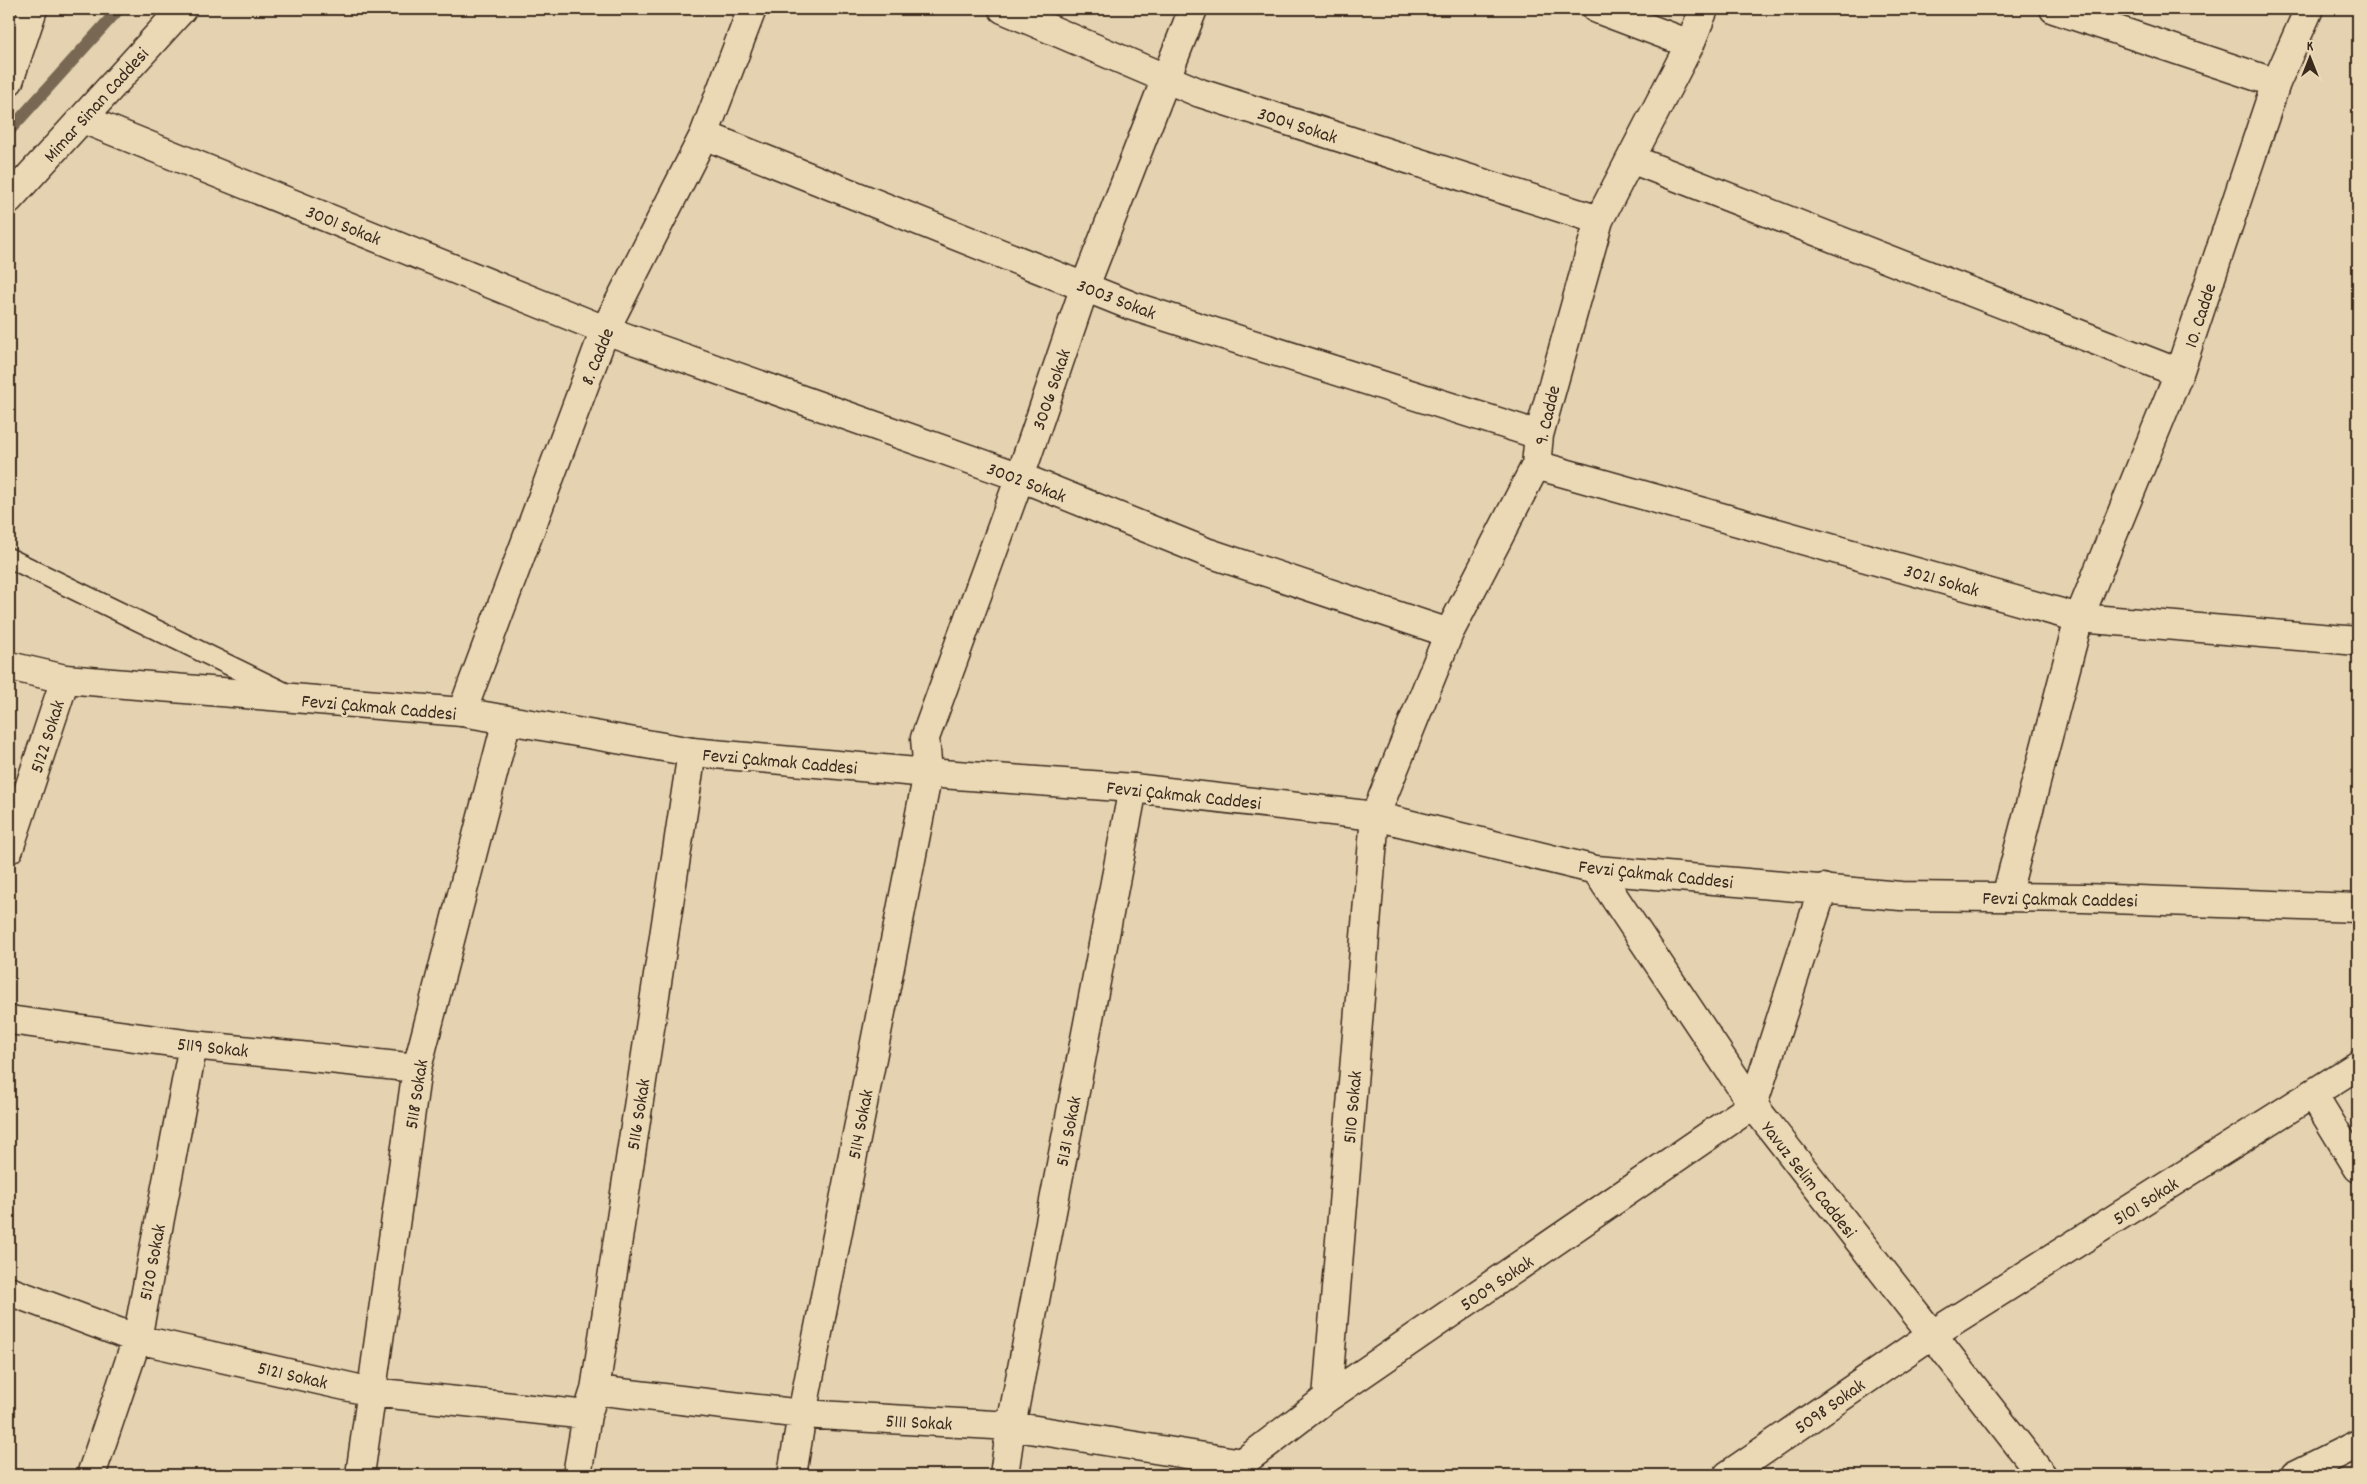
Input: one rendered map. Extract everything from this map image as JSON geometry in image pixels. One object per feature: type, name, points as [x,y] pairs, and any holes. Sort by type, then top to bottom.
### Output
[{"type":"street","points":[[9,81],[32,9]]},
{"type":"street","name":"Mimar Sinan Caddesi","points":[[9,199],[182,9]]},
{"type":"street","name":"8. Cadde","points":[[462,712],[605,330],[704,135],[752,9]]},
{"type":"street","name":"3004 Sokak","points":[[1003,9],[1200,93],[1599,220]]},
{"type":"street","name":"3006 Sokak","points":[[928,773],[925,738],[1020,478],[1085,286],[1193,9]]},
{"type":"street","points":[[1598,9],[1690,44]]},
{"type":"street","name":"9. Cadde","points":[[1375,816],[1449,633],[1536,465],[1539,435],[1599,220],[1690,44],[1704,9]]},
{"type":"street","points":[[2054,9],[2276,83]]},
{"type":"street","name":"10. Cadde","points":[[2006,897],[2078,618],[2179,372],[2276,83],[2308,9]]},
{"type":"street","name":"3001 Sokak","points":[[83,118],[605,330]]},
{"type":"street","name":"3003 Sokak","points":[[704,135],[1132,306],[1539,435]]},
{"type":"street","points":[[1631,159],[2179,372]]},
{"type":"street","name":"3002 Sokak","points":[[605,330],[1020,478],[1206,552],[1449,633]]},
{"type":"street","name":"3021 Sokak","points":[[1536,465],[2078,618],[2358,641]]},
{"type":"street","name":"Fevzi Çakmak Caddesi","points":[[9,666],[65,679],[462,712],[692,752],[928,773],[1133,788],[1375,816],[1596,870],[1901,896],[2084,898],[2358,908]]},
{"type":"street","name":"5122 Sokak","points":[[9,849],[65,679]]},
{"type":"street","name":"5118 Sokak","points":[[360,1475],[417,1068],[506,720]]},
{"type":"street","name":"5116 Sokak","points":[[577,1475],[591,1403],[692,752]]},
{"type":"street","name":"5114 Sokak","points":[[792,1475],[802,1414],[928,773]]},
{"type":"street","name":"5131 Sokak","points":[[1004,1475],[1011,1426],[1133,788]]},
{"type":"street","name":"5110 Sokak","points":[[1327,1398],[1375,816]]},
{"type":"street","name":"Yavuz Selim Caddesi","points":[[1596,870],[1753,1105],[2042,1475]]},
{"type":"street","points":[[1753,1105],[1823,888]]},
{"type":"street","name":"5119 Sokak","points":[[9,1020],[193,1045],[417,1068]]},
{"type":"street","name":"5120 Sokak","points":[[91,1475],[137,1339],[193,1045]]},
{"type":"street","name":"5101 Sokak","points":[[1931,1335],[2358,1065]]},
{"type":"street","points":[[2313,1094],[2358,1168]]},
{"type":"street","name":"5009 Sokak","points":[[1242,1469],[1327,1398],[1753,1105]]},
{"type":"street","name":"5121 Sokak","points":[[9,1291],[137,1339],[372,1392],[591,1403]]},
{"type":"street","name":"5098 Sokak","points":[[1728,1475],[1931,1335]]},
{"type":"street","name":"5111 Sokak","points":[[591,1403],[1011,1426],[1242,1469]]},
{"type":"street","points":[[2295,1475],[2358,1444]]},
{"type":"lane","points":[[9,558],[297,699]]},
{"type":"waterway","points":[[9,131],[119,9]]}]
